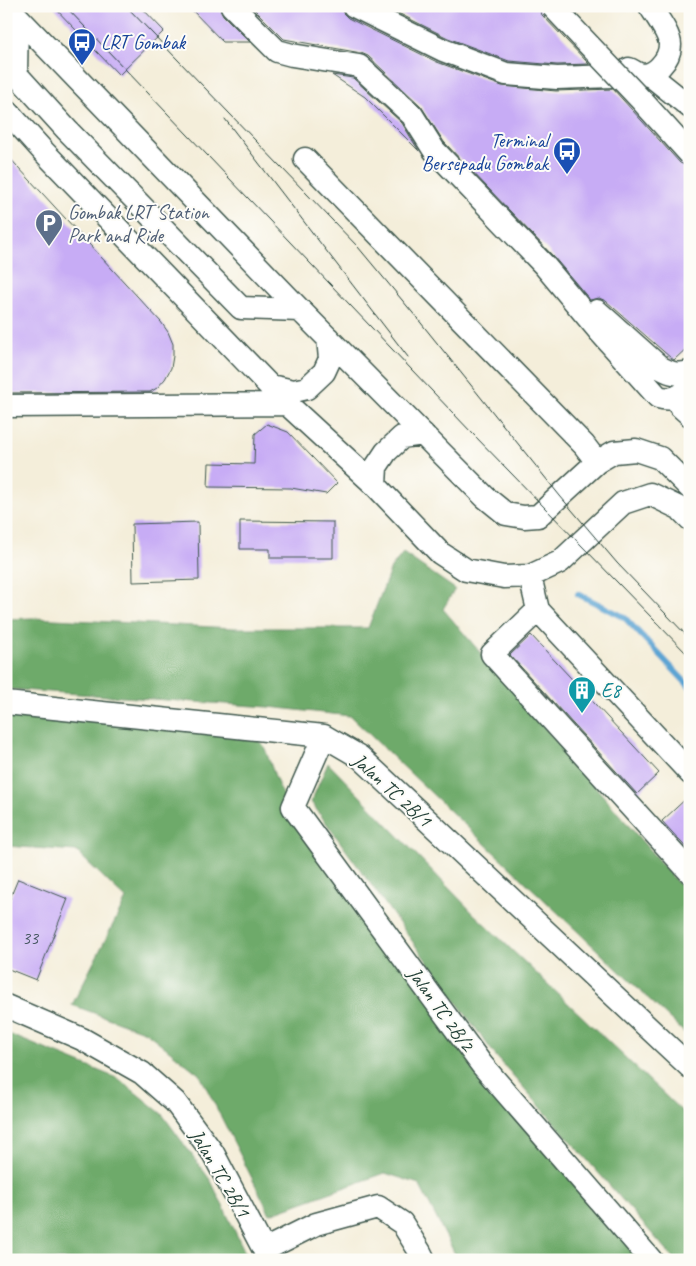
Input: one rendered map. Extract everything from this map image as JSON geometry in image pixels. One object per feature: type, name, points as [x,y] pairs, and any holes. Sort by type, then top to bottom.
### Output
[{"type":"street","points":[[232,6],[277,51],[359,66],[412,115],[434,150],[544,265],[600,332],[674,394],[680,406],[690,416]]},
{"type":"street","points":[[354,6],[443,50],[506,74],[557,78],[645,75],[661,66],[668,55],[670,44],[663,26],[650,6]]},
{"type":"street","points":[[552,6],[690,154]]},
{"type":"street","points":[[566,6],[622,65],[645,75],[690,107]]},
{"type":"street","points":[[12,12],[300,310],[485,497],[506,514],[524,517],[538,516],[597,462],[614,452],[636,450],[660,458],[690,488]]},
{"type":"street","points":[[12,12],[16,74],[68,130],[241,308],[300,310]]},
{"type":"street","points":[[6,110],[287,404],[374,486],[440,553],[466,570],[504,577],[530,576],[560,562],[623,503],[650,494],[679,508],[690,519]]},
{"type":"street","points":[[305,160],[584,445],[597,462]]},
{"type":"street","points":[[544,265],[662,368],[672,374],[690,372]]},
{"type":"street","points":[[270,386],[294,391],[307,388],[324,372],[330,359],[328,338]]},
{"type":"street","points":[[6,406],[287,404]]},
{"type":"street","points":[[374,486],[376,467],[386,452],[402,437],[423,434]]},
{"type":"street","points":[[530,576],[538,610],[690,773]]},
{"type":"street","points":[[538,610],[492,654],[690,872]]},
{"type":"street","name":"Jalan TC 2B/1","points":[[6,703],[324,736],[360,757],[690,1067]]},
{"type":"street","name":"Jalan TC 2B/2","points":[[324,736],[293,807],[482,1065],[652,1260]]},
{"type":"street","name":"Jalan TC 2B/1","points":[[6,1006],[82,1039],[142,1073],[175,1102],[213,1153],[265,1255]]},
{"type":"street","points":[[265,1255],[316,1224],[378,1207],[402,1223],[424,1260]]},
{"type":"green space","points":[[403,553],[455,589],[443,609],[690,897],[690,1038],[350,716],[269,707],[6,689],[6,619],[33,618],[234,628],[368,628],[391,568]]},
{"type":"green space","points":[[6,709],[245,725],[264,746],[279,787],[317,854],[646,1260],[574,1255],[566,1260],[458,1260],[419,1184],[385,1173],[270,1214],[200,1075],[146,1032],[72,1005],[126,899],[76,851],[6,846]]},
{"type":"green space","points":[[328,763],[474,914],[690,1119],[690,1260],[675,1260],[495,1055],[311,802]]},
{"type":"green space","points":[[6,1033],[119,1079],[162,1114],[211,1181],[247,1260],[6,1260]]},
{"type":"building","points":[[53,6],[140,6],[164,31],[119,75]]},
{"type":"building","points":[[188,6],[219,6],[223,15],[250,42],[223,42]]},
{"type":"building","name":"Terminal Bersepadu Gombak","points":[[251,6],[341,6],[343,13],[348,18],[437,62],[502,86],[556,91],[613,89],[680,163],[690,167],[690,345],[674,360],[606,301],[599,298],[590,300],[553,256],[444,142],[421,106],[368,56],[361,53],[284,39]]},
{"type":"building","points":[[384,6],[539,6],[542,15],[589,64],[557,65],[509,61],[448,38]]},
{"type":"building","points":[[332,75],[353,78],[402,123],[419,151],[365,97]]},
{"type":"building","name":"Gombak LRT Station Park and Ride","points":[[6,154],[161,322],[168,332],[173,344],[171,368],[157,388],[150,392],[6,393]]},
{"type":"building","points":[[267,424],[288,432],[337,483],[326,494],[291,488],[208,487],[209,463],[254,464],[255,434]]},
{"type":"building","points":[[240,521],[333,522],[333,558],[270,558],[270,549],[240,549]]},
{"type":"building","points":[[198,522],[199,580],[133,582],[132,524]]},
{"type":"building","name":"E8","points":[[531,635],[659,773],[637,794],[510,655]]},
{"type":"building","points":[[690,795],[690,852],[662,821]]},
{"type":"building","points":[[18,879],[68,899],[36,980],[6,968],[6,908]]},
{"type":"waterway","points":[[578,594],[624,617],[690,687]]},
{"type":"tram line","points":[[65,6],[473,434],[690,657]]},
{"type":"tram line","points":[[126,6],[358,247],[560,496],[617,563],[690,639]]},
{"type":"tram line","points":[[225,119],[408,357]]},
{"type":"place","name":"LRT Gombak","points":[[82,66]]},
{"type":"place","name":"Terminal Bersepadu Gombak","points":[[567,175]]},
{"type":"place","name":"Gombak LRT Station Park and Ride","points":[[49,247]]},
{"type":"place","name":"E8","points":[[582,714]]}]
